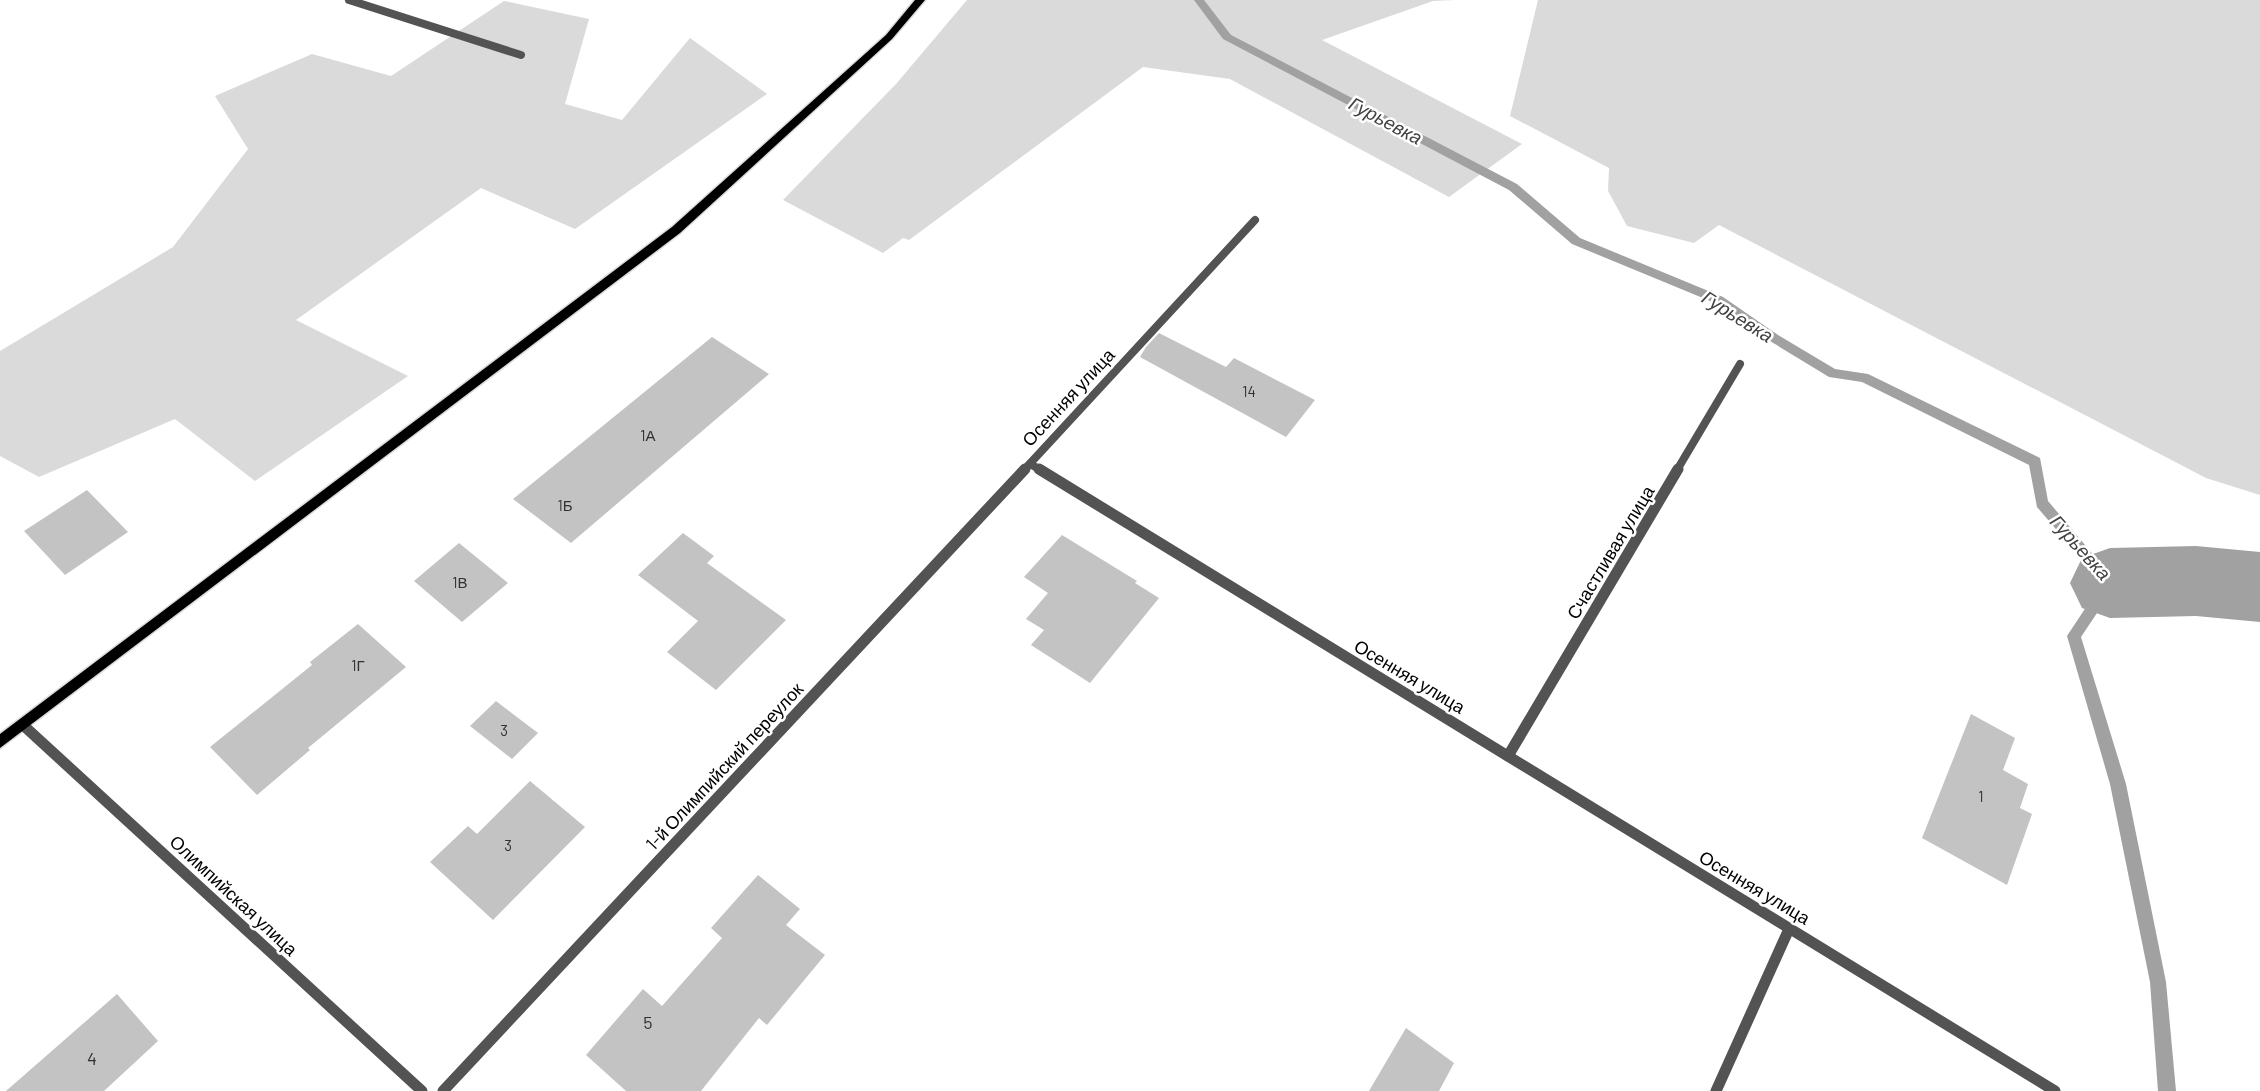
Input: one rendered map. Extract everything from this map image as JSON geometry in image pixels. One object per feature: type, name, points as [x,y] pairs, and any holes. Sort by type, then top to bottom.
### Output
[{"type":"main road","points":[[0,742],[676,230],[889,37],[920,0]]},
{"type":"street","points":[[349,0],[521,56]]},
{"type":"street","name":"Осенняя улица","points":[[1255,220],[1030,464],[2055,1091]]},
{"type":"street","name":"Счастливая улица","points":[[1508,756],[1740,364]]},
{"type":"street","name":"1-й Олимпийский переулок","points":[[443,1091],[1030,464]]},
{"type":"street","name":"Олимпийская улица","points":[[23,725],[422,1091]]},
{"type":"street","points":[[1716,1091],[1789,929]]},
{"type":"shaded area","points":[[967,0],[1455,0],[1433,1],[1322,40],[1522,144],[1449,197],[1230,79],[1143,67],[909,240],[903,238],[883,253],[783,200],[896,84]]},
{"type":"shaded area","points":[[1538,0],[2260,0],[2260,495],[2206,478],[1719,225],[1694,243],[1627,226],[1608,191],[1609,168],[1510,116]]},
{"type":"shaded area","points":[[504,1],[589,19],[565,104],[622,120],[690,38],[767,94],[575,229],[481,188],[296,320],[408,376],[255,481],[175,419],[39,477],[0,456],[0,351],[173,247],[248,149],[215,96],[312,54],[391,76]]},
{"type":"building","points":[[1159,333],[1226,367],[1234,358],[1315,400],[1286,437],[1140,357],[1146,347]]},
{"type":"building","points":[[712,337],[769,374],[571,543],[513,499]]},
{"type":"building","points":[[87,490],[128,532],[65,575],[24,531]]},
{"type":"building","points":[[683,533],[714,556],[707,563],[786,620],[716,690],[667,652],[698,621],[638,575]]},
{"type":"building","points":[[1062,535],[1137,581],[1135,583],[1159,598],[1090,683],[1031,645],[1044,630],[1026,619],[1048,593],[1024,577]]},
{"type":"building","points":[[459,543],[508,583],[462,622],[414,581]]},
{"type":"building","points":[[358,624],[406,667],[308,748],[310,750],[257,795],[210,747],[312,665],[310,662]]},
{"type":"building","points":[[496,701],[538,733],[512,759],[470,726]]},
{"type":"building","points":[[1971,714],[2015,738],[2003,770],[2028,784],[2020,808],[2032,814],[2007,885],[1922,838]]},
{"type":"building","points":[[530,781],[585,827],[493,920],[430,862],[468,826],[477,834]]},
{"type":"building","points":[[758,875],[800,909],[786,925],[825,955],[767,1025],[759,1018],[701,1091],[626,1091],[586,1055],[643,989],[662,1006],[722,938],[711,928]]},
{"type":"building","points":[[117,994],[158,1041],[104,1091],[6,1091]]},
{"type":"building","points":[[1406,1028],[1454,1063],[1439,1091],[1369,1091]]},
{"type":"waterway","name":"Гурьевка","points":[[1199,0],[1227,37],[1513,187],[1576,241],[1719,300],[1774,338],[1833,374],[1864,377],[2035,462],[2042,503],[2110,583],[2074,636],[2118,784],[2158,982],[2167,1091]]},
{"type":"waterway","name":"Гурьевка","points":[[2110,583],[2196,581],[2260,587]]}]
